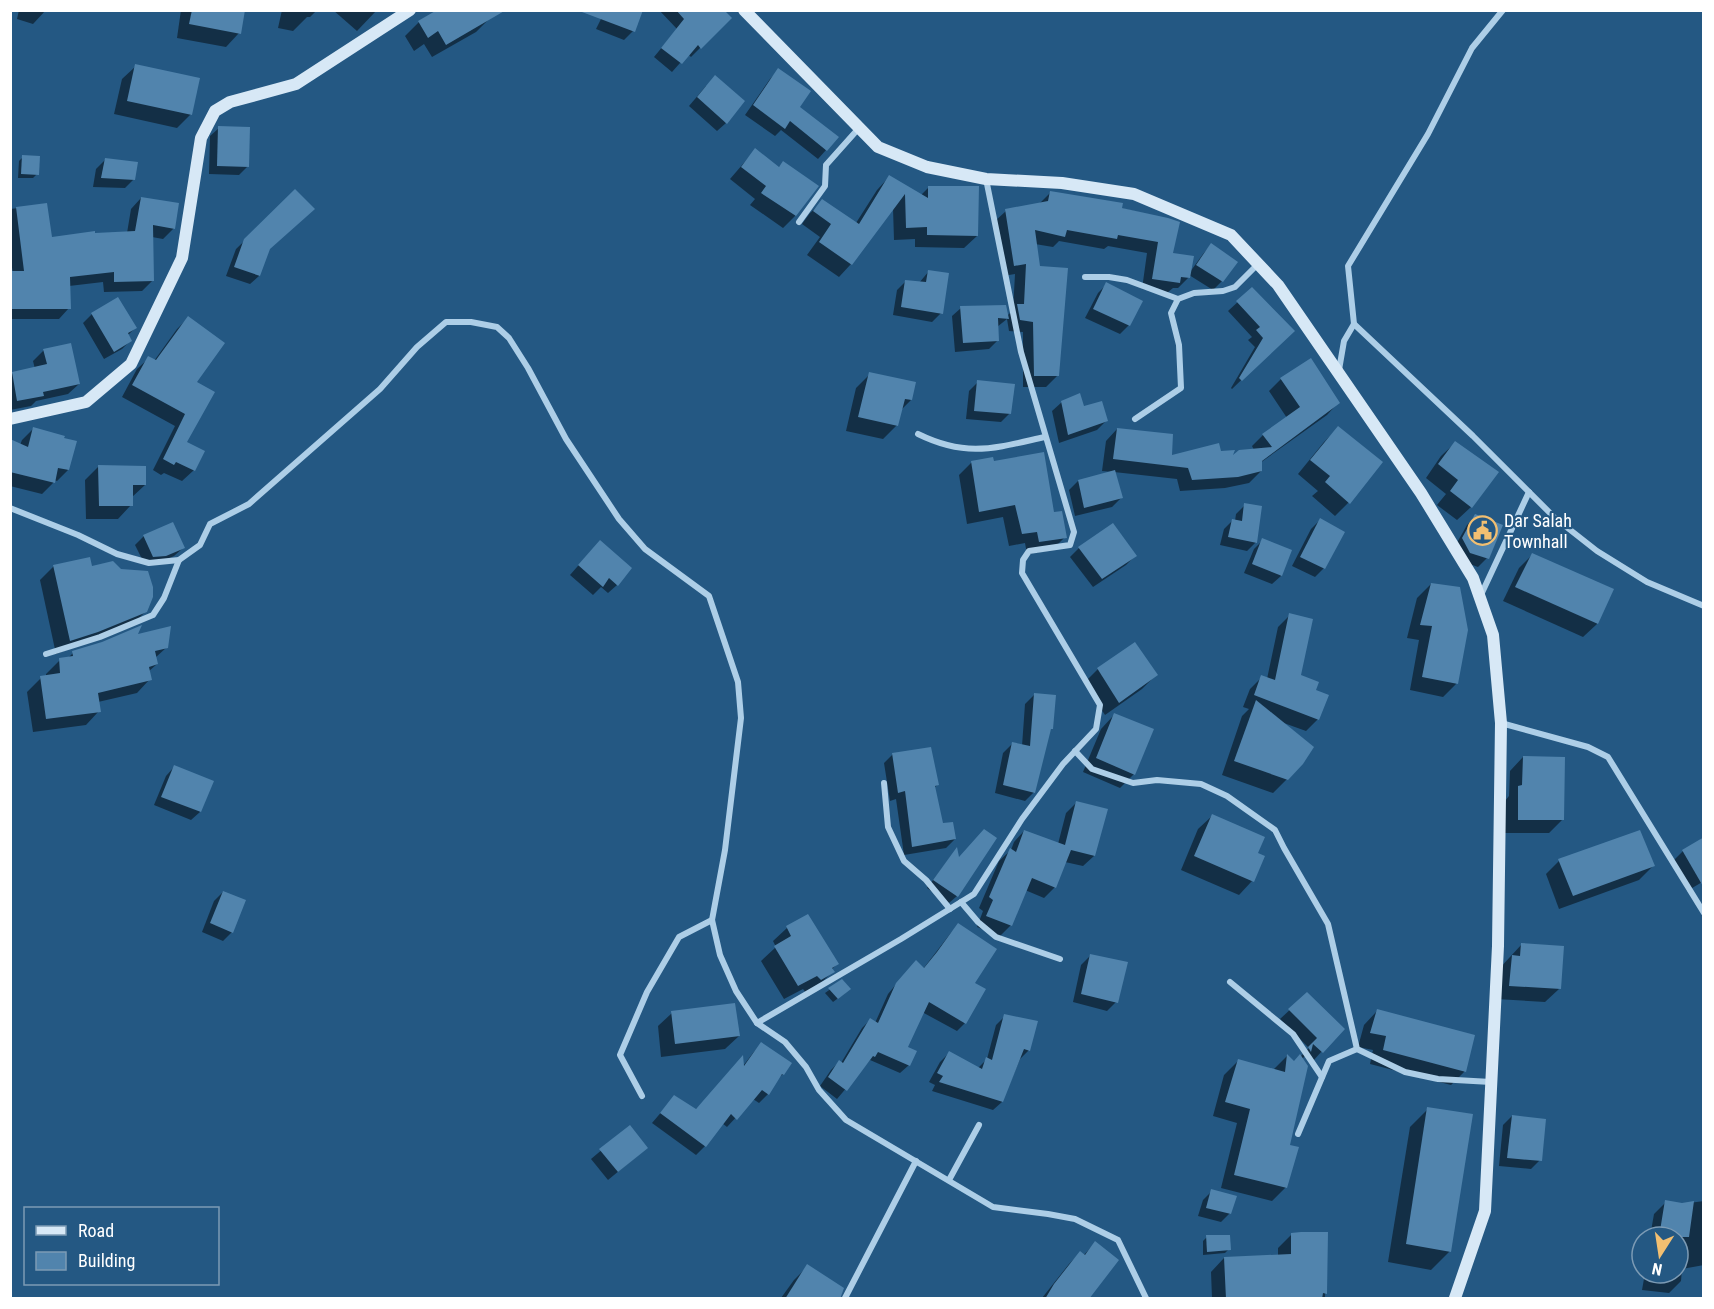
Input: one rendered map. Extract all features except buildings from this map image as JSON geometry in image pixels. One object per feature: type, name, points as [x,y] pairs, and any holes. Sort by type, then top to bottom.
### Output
[{"type":"street","points":[[10,419],[86,402],[130,364],[182,258],[201,138],[215,111],[230,102],[296,84],[410,10]]},
{"type":"street","points":[[744,10],[878,147],[927,167],[986,179],[1062,183],[1134,194],[1231,235],[1278,285],[1421,493],[1473,578],[1493,635],[1501,723],[1498,946],[1485,1211],[1455,1299]]},
{"type":"street","points":[[1339,372],[1344,341],[1354,324],[1348,266],[1428,134],[1472,48],[1503,10]]},
{"type":"street","points":[[799,222],[825,186],[826,165],[859,128]]},
{"type":"street","points":[[757,1023],[974,894],[1022,819],[1075,751],[1096,729],[1100,705],[1022,573],[1023,560],[1029,551],[1070,545],[1074,532],[1021,352],[986,179]]},
{"type":"street","points":[[1085,277],[1127,280],[1178,299],[1194,293],[1223,291],[1235,287],[1258,264]]},
{"type":"street","points":[[1135,419],[1181,388],[1179,345],[1171,313],[1178,299]]},
{"type":"street","points":[[10,508],[117,554],[149,563],[179,560],[200,545],[210,524],[249,504],[380,389],[417,347],[446,322],[471,322],[497,327],[509,338],[528,368],[566,439],[619,519],[645,549],[709,596],[738,682],[741,718],[725,850],[712,920],[720,955],[736,991],[757,1023],[785,1042],[806,1067],[819,1090],[846,1120],[950,1180],[993,1208],[1075,1219],[1118,1240],[1146,1299]]},
{"type":"street","points":[[1354,324],[1473,436],[1555,518],[1597,552],[1647,582],[1704,606]]},
{"type":"street","points":[[918,434],[937,444],[975,450],[1045,437]]},
{"type":"street","points":[[1480,598],[1529,492]]},
{"type":"street","points":[[46,654],[100,637],[153,615],[164,598],[179,560]]},
{"type":"street","points":[[1501,723],[1588,747],[1608,757],[1704,913]]},
{"type":"street","points":[[1075,751],[1092,769],[1133,783],[1157,780],[1201,784],[1227,796],[1275,830],[1328,924],[1357,1049]]},
{"type":"street","points":[[884,783],[888,827],[904,861],[926,880],[950,909]]},
{"type":"street","points":[[961,902],[978,922],[996,937],[1060,959]]},
{"type":"street","points":[[642,1096],[620,1055],[630,1029],[646,992],[679,937],[712,920]]},
{"type":"street","points":[[1230,982],[1293,1034],[1322,1077]]},
{"type":"street","points":[[1298,1134],[1329,1061],[1357,1049],[1405,1072],[1438,1079],[1491,1082]]},
{"type":"street","points":[[950,1180],[979,1125]]},
{"type":"street","points":[[845,1299],[916,1161]]},
{"type":"place","name":"Dar Salah Townhall","points":[[1483,531]]}]
